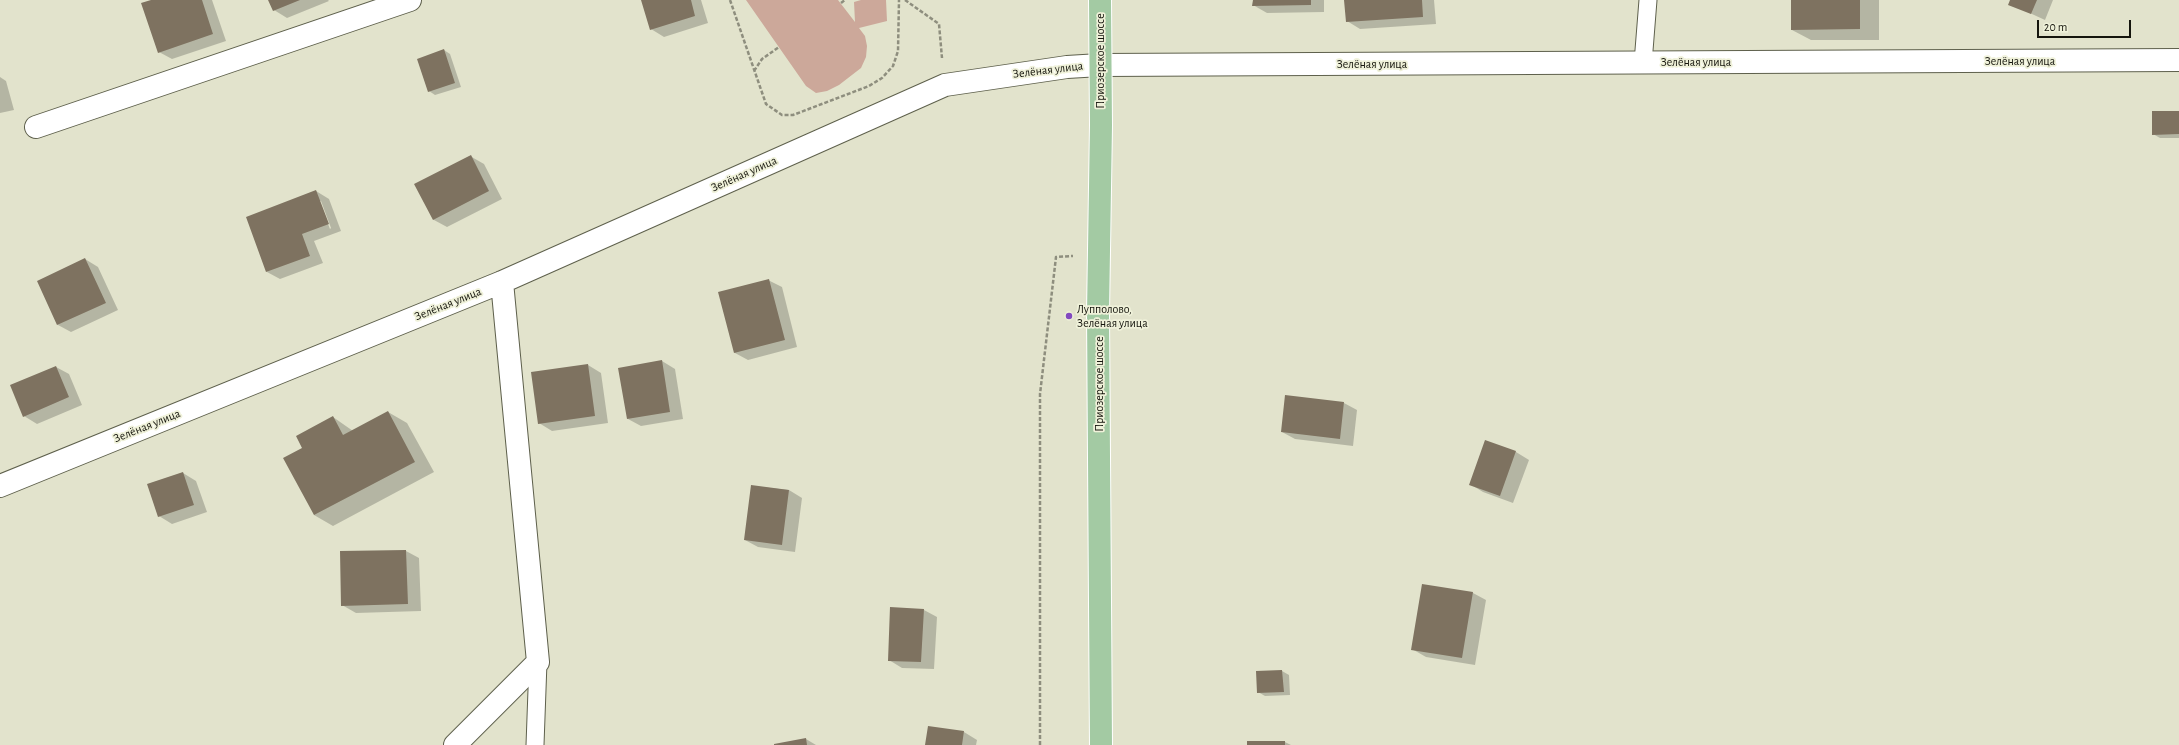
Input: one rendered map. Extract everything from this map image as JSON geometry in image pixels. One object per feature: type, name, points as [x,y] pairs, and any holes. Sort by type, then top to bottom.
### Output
[{"type":"main road","name":"Приозерское шоссе","points":[[1100,0],[1099,255],[1101,745]]},
{"type":"street","points":[[36,127],[410,0]]},
{"type":"street","name":"Зелёная улица","points":[[0,486],[502,282],[945,85],[1067,67],[1100,65],[2179,60]]},
{"type":"street","points":[[455,745],[538,662],[502,282]]},
{"type":"lane","points":[[1643,63],[1648,0]]},
{"type":"lane","points":[[535,745],[538,662]]},
{"type":"path","points":[[730,0],[766,104],[782,115],[793,116],[869,86],[882,78],[893,66],[898,51],[898,0]]},
{"type":"path","points":[[841,3],[845,0]]},
{"type":"path","points":[[905,0],[939,24],[945,85]]},
{"type":"path","points":[[754,71],[762,60],[779,47]]},
{"type":"path","points":[[1040,745],[1040,394],[1056,257],[1099,255]]},
{"type":"shaded area","points":[[746,0],[838,0],[855,22],[854,2],[861,0],[886,0],[887,21],[859,28],[865,36],[867,46],[866,57],[861,68],[839,85],[827,91],[816,93],[806,86]]},
{"type":"building","points":[[151,0],[202,0],[213,34],[158,53],[141,3]]},
{"type":"building","points":[[268,0],[300,0],[273,11]]},
{"type":"building","points":[[641,0],[691,0],[695,16],[650,30]]},
{"type":"building","points":[[1253,0],[1311,0],[1311,5],[1252,6]]},
{"type":"building","points":[[1344,0],[1422,0],[1423,17],[1346,22]]},
{"type":"building","points":[[1791,0],[1860,0],[1860,29],[1791,30]]},
{"type":"building","points":[[2010,0],[2037,0],[2031,14],[2008,5]]},
{"type":"building","points":[[444,49],[455,83],[428,92],[417,59]]},
{"type":"building","points":[[2152,111],[2179,111],[2179,134],[2152,135]]},
{"type":"building","points":[[471,155],[489,191],[433,220],[414,184]]},
{"type":"building","points":[[316,190],[329,224],[302,234],[310,256],[266,272],[246,217]]},
{"type":"building","points":[[85,258],[106,303],[57,325],[37,281]]},
{"type":"building","points":[[769,279],[785,340],[734,353],[718,292]]},
{"type":"building","points":[[662,360],[670,412],[627,419],[618,368]]},
{"type":"building","points":[[588,364],[595,416],[538,424],[531,372]]},
{"type":"building","points":[[56,366],[69,397],[23,417],[10,385]]},
{"type":"building","points":[[1285,395],[1344,402],[1340,439],[1281,432]]},
{"type":"building","points":[[388,411],[415,462],[314,515],[283,458],[302,448],[296,436],[333,416],[343,435]]},
{"type":"building","points":[[1485,440],[1516,451],[1500,496],[1469,485]]},
{"type":"building","points":[[183,472],[194,505],[158,517],[147,484]]},
{"type":"building","points":[[751,485],[789,490],[782,545],[744,540]]},
{"type":"building","points":[[406,550],[408,604],[341,606],[340,551]]},
{"type":"building","points":[[1422,584],[1473,592],[1462,658],[1411,650]]},
{"type":"building","points":[[890,607],[924,609],[921,662],[888,661]]},
{"type":"building","points":[[1282,670],[1284,692],[1257,693],[1256,671]]},
{"type":"building","points":[[928,726],[964,731],[962,745],[925,745]]},
{"type":"building","points":[[806,738],[807,745],[774,745],[774,744]]},
{"type":"building","points":[[1247,741],[1285,741],[1285,745],[1247,745]]},
{"type":"place","name":"Лупполово, Зелёная улица","points":[[1069,316]]}]
